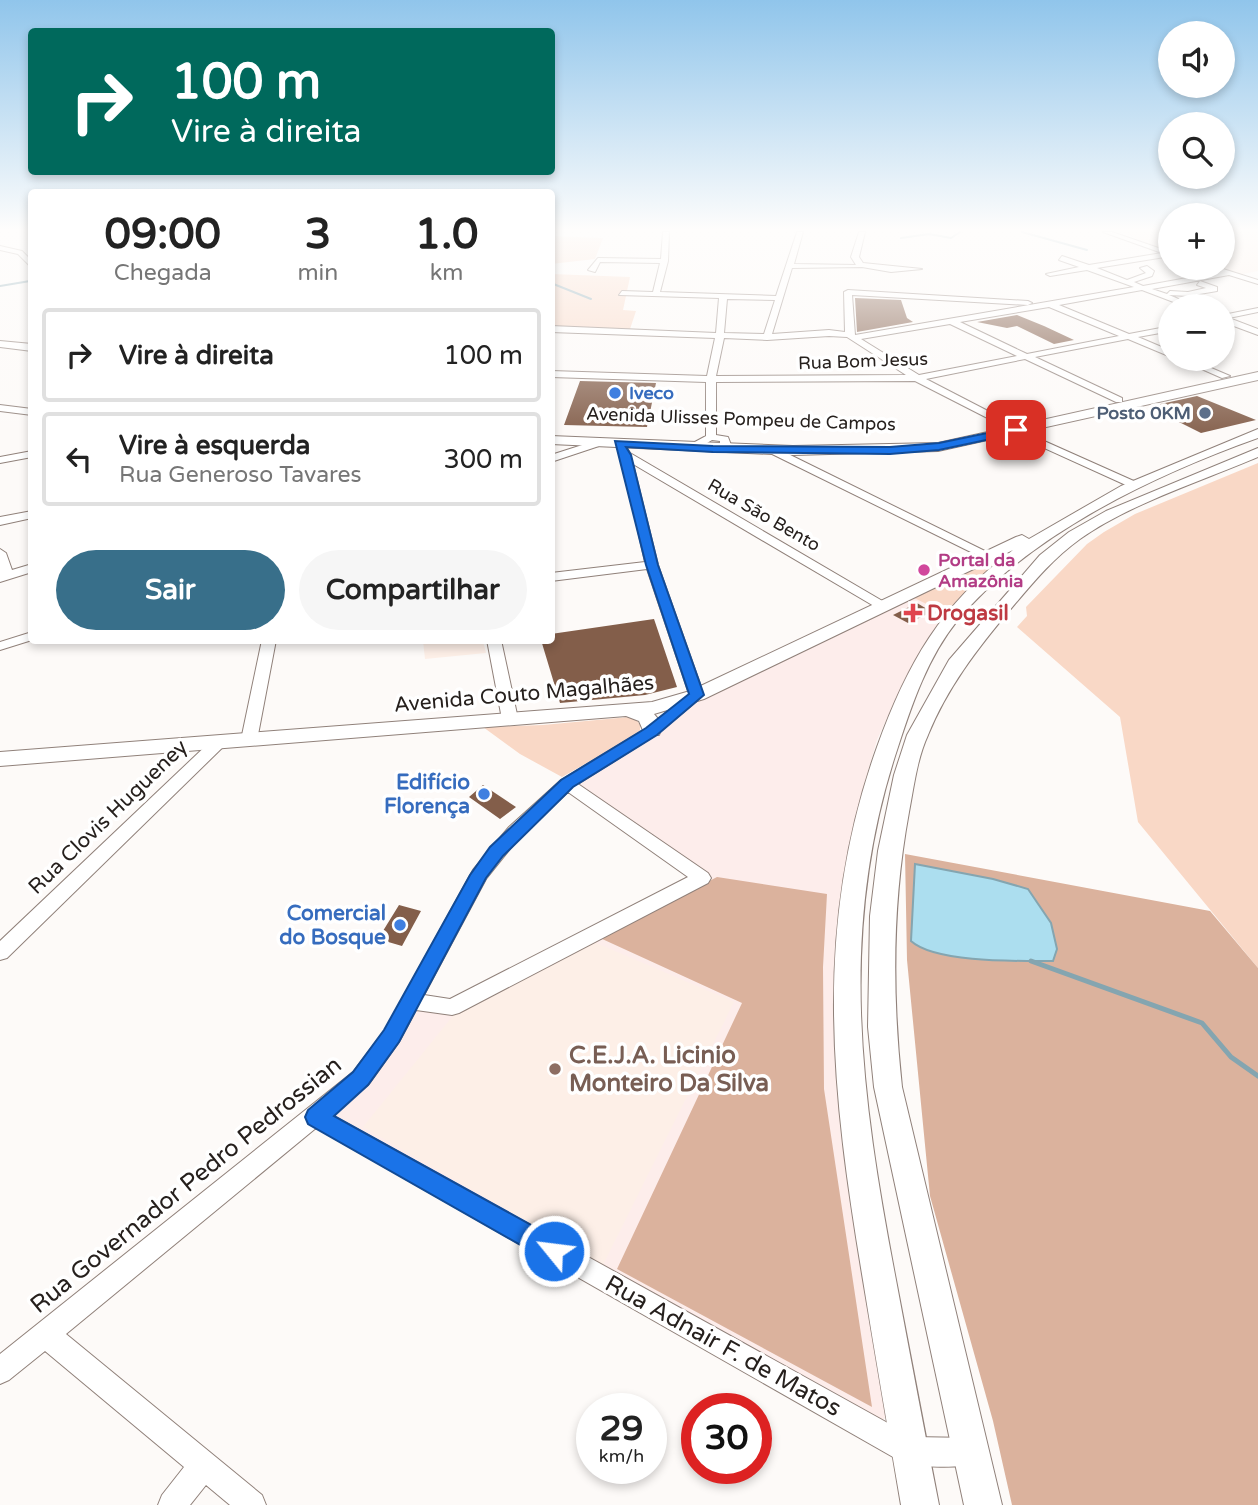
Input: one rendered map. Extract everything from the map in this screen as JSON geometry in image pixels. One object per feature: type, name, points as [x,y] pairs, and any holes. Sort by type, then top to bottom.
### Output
[{"type":"main road","points":[[0,341],[28,343]]},
{"type":"main road","name":"Avenida Ulisses Pompeu de Campos","points":[[555,433],[768,448],[890,450],[939,447],[1119,400],[1258,369]]},
{"type":"main road","name":"Avenida Ulisses Pompeu de Campos","points":[[555,440],[601,442],[622,449],[712,443],[897,443],[1012,428],[1258,376]]},
{"type":"main road","points":[[920,1505],[858,1164],[844,1002],[848,910],[860,834],[877,775],[907,695],[951,616],[1012,559],[1093,505],[1132,484],[1257,437]]},
{"type":"main road","points":[[983,1505],[888,1087],[882,1027],[882,916],[890,851],[905,775],[917,735],[958,660],[1046,558],[1075,535],[1111,514],[1257,437]]},
{"type":"main road","name":"Avenida Couto Magalhães","points":[[0,759],[653,708],[697,695],[1093,505]]},
{"type":"main road","points":[[630,711],[649,719],[653,725],[652,732]]},
{"type":"street","points":[[712,443],[711,379],[720,335],[723,302]]},
{"type":"street","points":[[767,337],[778,302]]},
{"type":"street","points":[[849,302],[851,337]]},
{"type":"street","points":[[1022,302],[1052,304],[1158,349]]},
{"type":"street","points":[[555,329],[767,337],[828,333],[851,337],[1062,302]]},
{"type":"street","points":[[1235,315],[1258,310]]},
{"type":"street","points":[[953,322],[1119,400]]},
{"type":"street","points":[[1235,323],[1258,332]]},
{"type":"street","name":"Rua Bom Jesus","points":[[555,374],[711,379],[917,378],[1158,331]]},
{"type":"street","points":[[851,337],[917,378],[1012,428],[1132,484]]},
{"type":"street","points":[[1213,371],[1225,376]]},
{"type":"street","points":[[0,408],[28,412]]},
{"type":"street","points":[[555,458],[601,442]]},
{"type":"street","points":[[768,448],[989,555]]},
{"type":"street","points":[[622,449],[652,565],[697,695]]},
{"type":"street","name":"Rua São Bento","points":[[622,449],[884,606]]},
{"type":"street","points":[[0,460],[28,455]]},
{"type":"street","points":[[0,521],[28,515]]},
{"type":"street","points":[[0,553],[4,577],[28,569]]},
{"type":"street","points":[[555,577],[652,565]]},
{"type":"street","points":[[2,645],[28,636]]},
{"type":"street","points":[[249,740],[268,644]]},
{"type":"street","points":[[495,644],[510,719]]},
{"type":"street","name":"Rua Governador Pedro Pedrossian","points":[[0,1371],[361,1078],[392,1036],[479,875],[515,831],[567,783],[652,732],[697,695]]},
{"type":"street","name":"Rua Clovis Hugueney","points":[[0,953],[218,743]]},
{"type":"street","points":[[410,1001],[452,1007],[702,878],[567,783]]},
{"type":"street","name":"Rua Adnair F. de Matos","points":[[316,1117],[910,1451]]},
{"type":"street","points":[[44,1333],[252,1505]]},
{"type":"street","points":[[910,1451],[970,1452]]},
{"type":"street","points":[[172,1505],[204,1465]]},
{"type":"shaded area","points":[[555,302],[625,302],[623,310],[636,311],[630,329],[555,327]]},
{"type":"shaded area","points":[[1258,463],[1258,968],[1138,822],[1120,717],[1017,627],[1027,616],[1026,607],[1087,544],[1104,532],[1135,514]]},
{"type":"shaded area","points":[[1026,541],[934,634],[896,698],[877,740],[846,867],[890,1409],[884,1419],[871,1420],[328,1114],[392,1047],[418,1008],[456,1012],[711,880],[576,783],[697,701]]},
{"type":"shaded area","points":[[1008,552],[954,606],[947,607],[943,612],[910,596]]},
{"type":"shaded area","points":[[423,644],[484,644],[486,653],[425,659]]},
{"type":"shaded area","points":[[629,717],[636,719],[640,725],[640,733],[562,777],[520,754],[483,727],[543,725]]},
{"type":"shaded area","points":[[905,854],[1210,911],[1258,968],[1258,1505],[1012,1505],[993,1421],[930,1196],[907,960]]},
{"type":"shaded area","points":[[717,877],[827,894],[823,967],[824,1089],[872,1407],[617,1269],[742,1003],[600,938]]},
{"type":"shaded area","name":"C.E.J.A. Licinio Monteiro Da Silva","points":[[594,942],[734,1002],[603,1265],[363,1127],[456,1012]]},
{"type":"water","points":[[915,864],[993,879],[1028,889],[1051,923],[1057,949],[1053,961],[958,957],[923,948],[911,941]]},
{"type":"building","points":[[855,302],[902,302],[907,318],[913,322],[857,332]]},
{"type":"building","points":[[1017,315],[1074,340],[1054,344],[1017,326],[1007,328],[977,322]]},
{"type":"building","name":"Iveco","points":[[580,381],[656,383],[647,427],[564,425]]},
{"type":"building","name":"Posto 0KM","points":[[1197,396],[1256,420],[1201,433],[1165,415],[1173,412],[1156,405]]},
{"type":"building","name":"Drogasil","points":[[917,603],[932,612],[908,623],[893,615]]},
{"type":"building","points":[[654,619],[677,687],[645,695],[560,703],[542,644],[555,644],[555,633]]},
{"type":"building","name":"Edifício Florença","points":[[483,785],[516,807],[500,819],[469,797]]},
{"type":"building","name":"Comercial do Bosque","points":[[399,905],[421,911],[402,946],[378,939]]},
{"type":"waterway","points":[[1031,961],[1202,1023],[1231,1057],[1258,1076]]},
{"type":"place","name":"Iveco","points":[[615,393]]},
{"type":"place","name":"Posto 0KM","points":[[1205,413]]},
{"type":"place","name":"Portal da Amazônia","points":[[924,570]]},
{"type":"place","name":"Drogasil","points":[[913,613]]},
{"type":"place","name":"Edifício Florença","points":[[484,794]]},
{"type":"place","name":"Comercial do Bosque","points":[[400,925]]},
{"type":"place","name":"C.E.J.A. Licinio Monteiro Da Silva","points":[[555,1069]]},
{"type":"route","points":[[554,1251],[316,1117],[361,1078],[392,1036],[479,875],[496,851],[567,783],[652,732],[697,695],[652,565],[626,455],[619,443],[713,449],[890,450],[939,447],[1016,430]]}]
